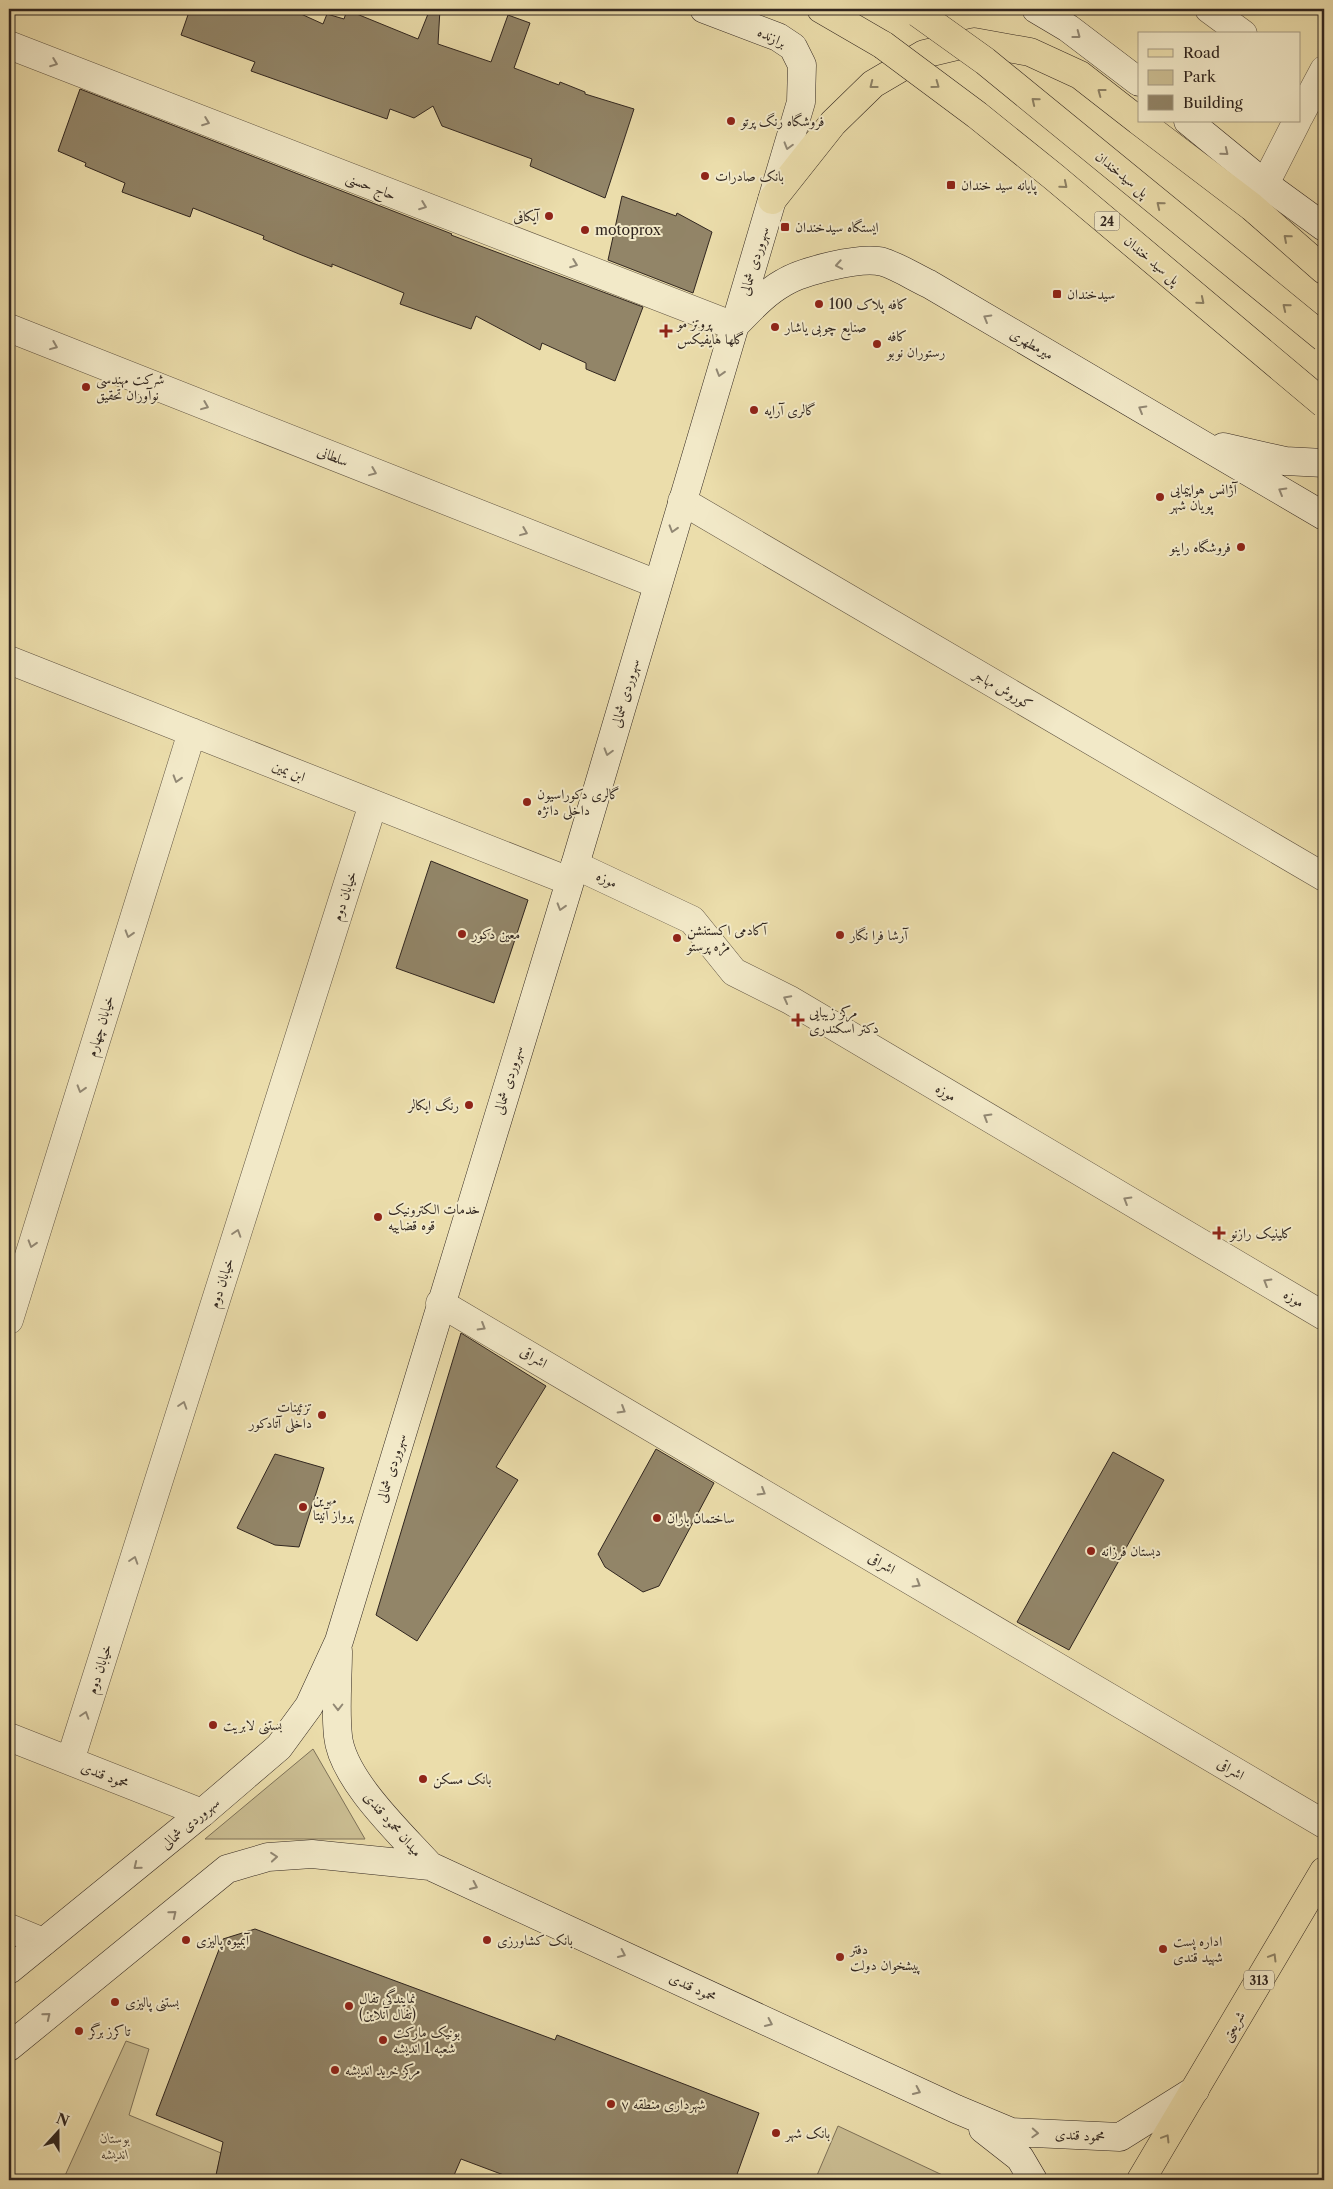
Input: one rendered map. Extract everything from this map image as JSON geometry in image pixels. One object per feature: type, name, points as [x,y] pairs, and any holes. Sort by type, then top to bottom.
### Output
[{"type":"main road","name":"پل سید خندان","points":[[821,9],[883,45],[977,115],[1054,177],[1324,404]]},
{"type":"main road","name":"پل سیدخندان","points":[[915,11],[985,61],[1324,338]]},
{"type":"main road","points":[[772,200],[833,123],[873,84],[924,54],[974,42],[1030,52],[1080,76],[1138,120]]},
{"type":"main road","points":[[1140,122],[1252,207],[1324,270]]},
{"type":"main road","name":"شریعتی","points":[[1141,2180],[1324,1871]]},
{"type":"street","name":"برازنده","points":[[704,9],[778,38],[793,47],[802,65]]},
{"type":"street","points":[[1036,9],[1068,28],[1138,81]]},
{"type":"street","points":[[1209,9],[1239,32]]},
{"type":"street","name":"حاج حسنی","points":[[9,45],[734,326]]},
{"type":"street","name":"سهروردی شمالی","points":[[9,1970],[202,1813],[278,1747],[299,1722],[309,1706],[338,1641],[572,873],[801,102],[802,65]]},
{"type":"street","points":[[1300,114],[1313,78]]},
{"type":"street","points":[[1189,122],[1265,184],[1324,227]]},
{"type":"street","points":[[1265,184],[1296,122]]},
{"type":"street","name":"میرمطهری","points":[[734,326],[764,296],[784,282],[834,266],[859,261],[882,262],[937,289],[1324,516]]},
{"type":"street","name":"سلطانی","points":[[9,328],[657,584]]},
{"type":"street","points":[[1195,440],[1285,461],[1324,463]]},
{"type":"street","name":"کوروش مهاجر","points":[[682,501],[1324,877]]},
{"type":"street","name":"ابن یمین","points":[[9,660],[373,804],[572,873]]},
{"type":"street","name":"خیابان چهارم","points":[[9,1320],[192,732]]},
{"type":"street","name":"خیابان دوم","points":[[70,1761],[373,804]]},
{"type":"street","name":"موزه","points":[[572,873],[692,920],[734,972],[790,1000],[1324,1316]]},
{"type":"street","name":"اشراقی","points":[[440,1302],[1324,1824]]},
{"type":"street","name":"میدان محمود قندی","points":[[338,1641],[338,1737],[345,1762],[370,1800],[430,1866]]},
{"type":"street","name":"محمود قندی","points":[[9,1737],[202,1813]]},
{"type":"street","name":"میدان محمود قندی","points":[[9,2046],[227,1870],[268,1858],[312,1854],[430,1866]]},
{"type":"street","name":"محمود قندی","points":[[430,1866],[1011,2132],[1120,2137],[1195,2090]]},
{"type":"street","points":[[9,1928],[43,1942]]},
{"type":"street","name":"محمود قندی","points":[[956,2108],[1020,2158],[1033,2180]]},
{"type":"green space","points":[[313,1749],[365,1839],[205,1839]]},
{"type":"green space","name":"بوستان اندیشه","points":[[126,2041],[149,2049],[129,2115],[221,2153],[215,2180],[63,2180]]},
{"type":"green space","points":[[838,2126],[953,2180],[815,2180]]},
{"type":"building","points":[[190,9],[290,9],[323,24],[327,14],[344,19],[347,10],[418,39],[430,9],[440,9],[438,44],[491,62],[508,15],[530,23],[514,68],[559,85],[560,82],[585,92],[585,94],[634,109],[605,198],[530,166],[532,159],[442,126],[433,106],[414,118],[390,109],[387,119],[251,71],[255,62],[181,35]]},
{"type":"building","points":[[80,89],[451,235],[643,307],[615,381],[586,369],[586,363],[542,343],[540,350],[476,316],[471,329],[400,304],[404,293],[332,264],[332,267],[299,254],[263,239],[264,236],[193,208],[190,217],[122,192],[125,183],[85,166],[86,163],[58,151]]},
{"type":"building","points":[[622,196],[676,216],[677,213],[712,232],[693,293],[608,260]]},
{"type":"building","name":"معین دکور","points":[[431,861],[528,900],[494,1003],[396,968]]},
{"type":"building","points":[[461,1333],[546,1386],[496,1467],[518,1480],[417,1641],[376,1615]]},
{"type":"building","name":"ساختمان باران","points":[[656,1449],[714,1483],[659,1586],[643,1592],[605,1567],[598,1554]]},
{"type":"building","name":"دبستان فرزانه","points":[[1113,1452],[1164,1480],[1069,1650],[1017,1622]]},
{"type":"building","points":[[275,1454],[324,1468],[299,1547],[275,1545],[237,1528]]},
{"type":"building","name":"مرکز خرید اندیشه","points":[[255,1929],[555,2040],[557,2035],[759,2113],[735,2180],[517,2180],[461,2159],[452,2180],[215,2180],[223,2142],[156,2115],[223,1939]]},
{"type":"place","name":"فروشگاه رنگ پرتو","points":[[731,121]]},
{"type":"place","name":"بانک صادرات","points":[[705,176]]},
{"type":"place","name":"پایانه سید خندان","points":[[951,185]]},
{"type":"place","name":"آیکافی","points":[[549,216]]},
{"type":"place","name":"ایستگاه سیدخندان","points":[[785,227]]},
{"type":"place","name":"motoprox","points":[[585,230]]},
{"type":"place","name":"سیدخندان","points":[[1057,294]]},
{"type":"place","name":"کافه پلاک 100","points":[[819,304]]},
{"type":"place","name":"صنایع چوبی یاشار","points":[[775,327]]},
{"type":"place","name":"پروتز مو گلها هایفیکس","points":[[666,331]]},
{"type":"place","name":"کافه رستوران نوبو","points":[[877,344]]},
{"type":"place","name":"شرکت مهندسی نوآوران تحقیق","points":[[86,387]]},
{"type":"place","name":"گالری آرایه","points":[[754,410]]},
{"type":"place","name":"آژانس هواپیمایی پویان شهر","points":[[1160,497]]},
{"type":"place","name":"فروشگاه راینو","points":[[1241,547]]},
{"type":"place","name":"گالری دکوراسیون داخلی دانژه","points":[[527,802]]},
{"type":"place","name":"معین دکور","points":[[462,934]]},
{"type":"place","name":"آرشا فرا نگار","points":[[840,935]]},
{"type":"place","name":"آکادمی اکستنشن مژه پرستو","points":[[677,938]]},
{"type":"place","name":"مرکز زیبایی دکتر اسکندری","points":[[798,1020]]},
{"type":"place","name":"رنگ ایکالر","points":[[469,1105]]},
{"type":"place","name":"خدمات الکترونیک قوه قضاییه","points":[[378,1217]]},
{"type":"place","name":"کلینیک رازنو","points":[[1219,1233]]},
{"type":"place","name":"تزئینات داخلی آتادکور","points":[[322,1415]]},
{"type":"place","name":"مهرین پرواز آنیتا","points":[[303,1507]]},
{"type":"place","name":"ساختمان باران","points":[[657,1518]]},
{"type":"place","name":"دبستان فرزانه","points":[[1091,1551]]},
{"type":"place","name":"بستنی لابریت","points":[[213,1725]]},
{"type":"place","name":"بانک مسکن","points":[[423,1779]]},
{"type":"place","name":"آبمیوه پالیزی","points":[[186,1940]]},
{"type":"place","name":"بانک کشاورزی","points":[[487,1940]]},
{"type":"place","name":"اداره پست شهید قندی","points":[[1163,1949]]},
{"type":"place","name":"دفتر پیشخوان دولت","points":[[840,1957]]},
{"type":"place","name":"بستنی پالیزی","points":[[115,2002]]},
{"type":"place","name":"نمایندگی تفال (تفال آنلاین)","points":[[349,2006]]},
{"type":"place","name":"تاکرز برگر","points":[[79,2031]]},
{"type":"place","name":"بونیک مارکت شعبه 1 اندیشه","points":[[383,2040]]},
{"type":"place","name":"مرکز خرید اندیشه","points":[[335,2070]]},
{"type":"place","name":"شهرداری منطقه ۷","points":[[611,2104]]},
{"type":"place","name":"بانک شهر","points":[[776,2133]]}]
